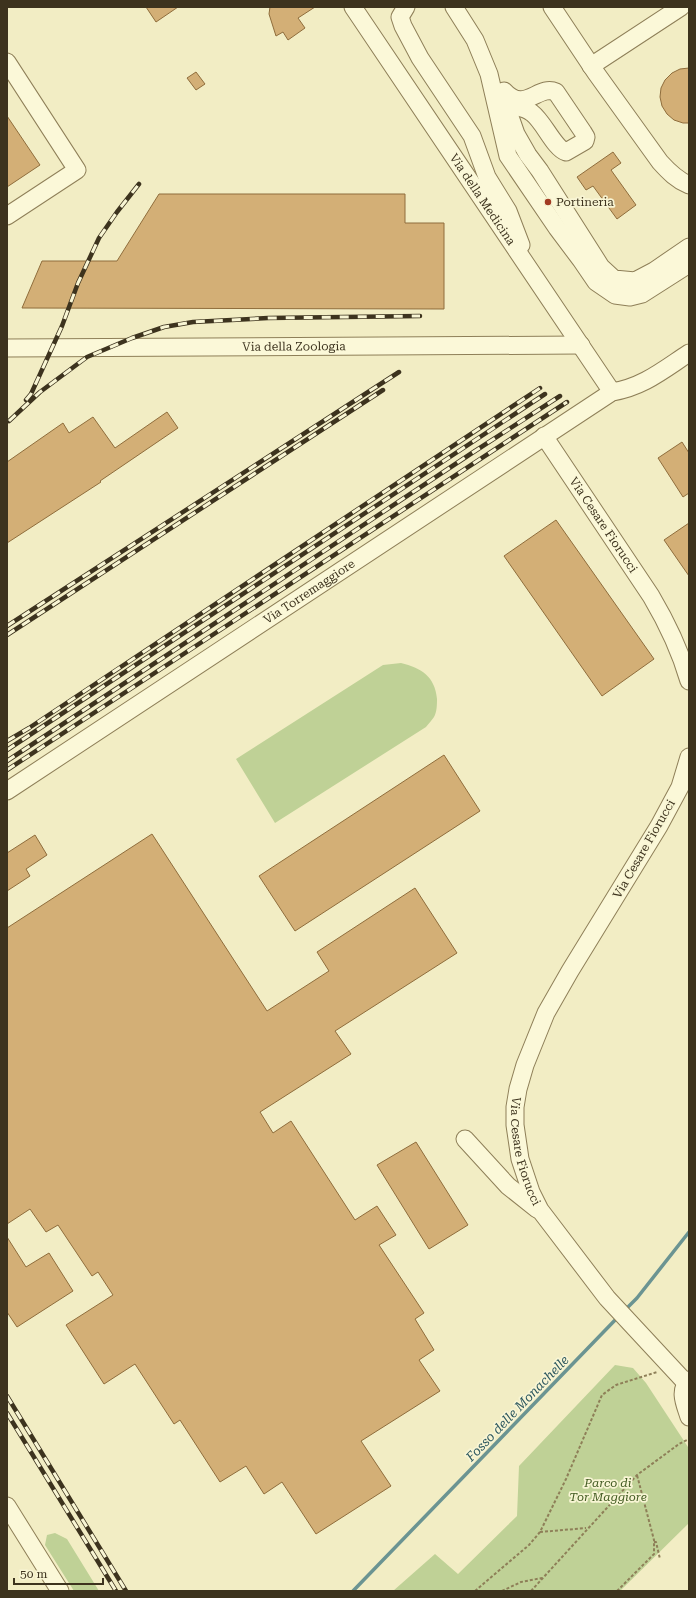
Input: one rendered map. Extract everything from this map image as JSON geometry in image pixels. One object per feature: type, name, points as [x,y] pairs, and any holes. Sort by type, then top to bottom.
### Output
[{"type":"street","name":"Via della Medicina","points":[[353,7],[612,392]]},
{"type":"street","points":[[393,7],[390,13],[398,36],[409,59],[450,119],[453,128],[454,157]]},
{"type":"street","points":[[406,7],[403,9],[400,17],[403,26],[420,58],[472,136],[488,177],[508,211],[532,273]]},
{"type":"street","points":[[454,7],[475,40],[501,95],[516,134],[601,267],[614,279],[635,281],[654,271],[689,247]]},
{"type":"street","points":[[466,7],[475,19],[500,77],[508,156],[596,282],[615,295],[630,298],[642,294],[689,264]]},
{"type":"street","points":[[591,66],[681,7]]},
{"type":"street","points":[[556,10],[591,66],[660,162],[669,173],[681,182],[689,185]]},
{"type":"street","points":[[7,62],[78,170],[7,216]]},
{"type":"street","points":[[551,90],[556,92],[586,137],[585,141],[566,152],[561,151],[546,128],[532,112],[514,104],[501,95],[524,100],[551,90]]},
{"type":"street","points":[[532,112],[530,104],[542,93]]},
{"type":"street","name":"Via della Zoologia","points":[[7,348],[581,345]]},
{"type":"street","points":[[612,392],[631,388],[643,383],[689,353]]},
{"type":"street","name":"Via Torremaggiore","points":[[7,791],[612,392]]},
{"type":"street","name":"Via Cesare Fiorucci","points":[[544,436],[652,596],[674,638],[684,662],[689,681]]},
{"type":"street","name":"Via Cesare Fiorucci","points":[[688,1384],[606,1298],[542,1212],[524,1175],[517,1141],[515,1107],[518,1089],[525,1065],[546,1013],[659,826],[680,787],[689,757]]},
{"type":"street","points":[[465,1139],[508,1186],[542,1212]]},
{"type":"street","points":[[688,1384],[682,1392],[689,1417]]},
{"type":"street","points":[[7,1506],[60,1591]]},
{"type":"path","points":[[475,1591],[529,1545],[540,1532],[566,1479],[602,1395],[616,1385],[672,1368]]},
{"type":"path","points":[[531,1591],[637,1475],[679,1444],[689,1439]]},
{"type":"path","points":[[617,1591],[654,1554],[654,1542],[637,1475]]},
{"type":"path","points":[[540,1532],[588,1528]]},
{"type":"path","points":[[654,1542],[656,1542],[660,1559]]},
{"type":"path","points":[[502,1591],[521,1582],[544,1577]]},
{"type":"green space","points":[[401,663],[421,671],[430,679],[436,691],[437,699],[436,713],[434,717],[426,727],[275,823],[236,759],[383,665]]},
{"type":"green space","name":"Parco di Tor Maggiore","points":[[615,1365],[633,1368],[646,1383],[688,1447],[689,1523],[620,1591],[393,1591],[435,1554],[458,1574],[517,1516],[519,1466]]},
{"type":"green space","points":[[55,1533],[67,1539],[99,1591],[74,1591],[45,1545],[47,1535]]},
{"type":"building","points":[[146,7],[178,7],[156,22]]},
{"type":"building","points":[[270,7],[315,7],[298,18],[305,28],[288,40],[283,32],[276,36],[269,14]]},
{"type":"building","points":[[689,68],[689,123],[683,123],[674,120],[667,114],[662,106],[660,97],[661,88],[665,80],[672,73],[680,69]]},
{"type":"building","points":[[196,72],[205,84],[196,90],[187,78]]},
{"type":"building","points":[[7,116],[40,165],[7,187]]},
{"type":"building","points":[[613,152],[621,163],[611,170],[636,205],[617,219],[593,186],[586,190],[577,177]]},
{"type":"building","points":[[159,194],[405,194],[405,223],[444,223],[444,309],[22,308],[42,261],[117,261]]},
{"type":"building","points":[[167,412],[178,428],[100,481],[101,482],[7,543],[7,462],[63,423],[69,433],[93,417],[115,448]]},
{"type":"building","points":[[682,442],[689,453],[689,493],[683,497],[658,458]]},
{"type":"building","points":[[556,520],[654,659],[602,696],[504,556]]},
{"type":"building","points":[[689,523],[689,576],[664,540]]},
{"type":"building","points":[[444,755],[480,811],[295,931],[259,876]]},
{"type":"building","points":[[152,834],[267,1011],[329,971],[317,952],[415,888],[457,953],[335,1031],[351,1054],[260,1112],[273,1133],[291,1121],[355,1220],[377,1206],[396,1235],[379,1245],[424,1313],[415,1319],[434,1350],[419,1360],[440,1391],[361,1441],[391,1486],[316,1534],[282,1482],[264,1494],[246,1466],[220,1482],[180,1420],[174,1424],[135,1364],[104,1384],[66,1325],[113,1295],[98,1272],[92,1276],[58,1225],[46,1232],[30,1209],[7,1224],[7,928]]},
{"type":"building","points":[[35,835],[47,855],[26,869],[30,876],[7,891],[7,853]]},
{"type":"building","points":[[416,1142],[468,1225],[429,1249],[377,1165]]},
{"type":"building","points":[[7,1237],[26,1267],[49,1253],[73,1291],[17,1327],[7,1312]]},
{"type":"waterway","name":"Fosso delle Monachelle","points":[[625,1310],[637,1298],[689,1232]]},
{"type":"waterway","name":"Fosso delle Monachelle","points":[[353,1591],[618,1317]]},
{"type":"railway","points":[[26,400],[31,394],[62,326],[78,283],[99,238],[139,184]]},
{"type":"railway","points":[[9,421],[40,392],[87,357],[132,338],[164,327],[193,322],[268,318],[420,316]]},
{"type":"railway","points":[[7,626],[399,372]]},
{"type":"railway","points":[[7,741],[29,728],[540,388]]},
{"type":"railway","points":[[7,635],[383,390]]},
{"type":"railway","points":[[7,750],[545,394]]},
{"type":"railway","points":[[7,761],[560,396]]},
{"type":"railway","points":[[7,770],[567,402]]},
{"type":"railway","points":[[7,1396],[126,1591]]},
{"type":"railway","points":[[7,1413],[116,1591]]},
{"type":"place","name":"Portineria","points":[[548,202]]}]
